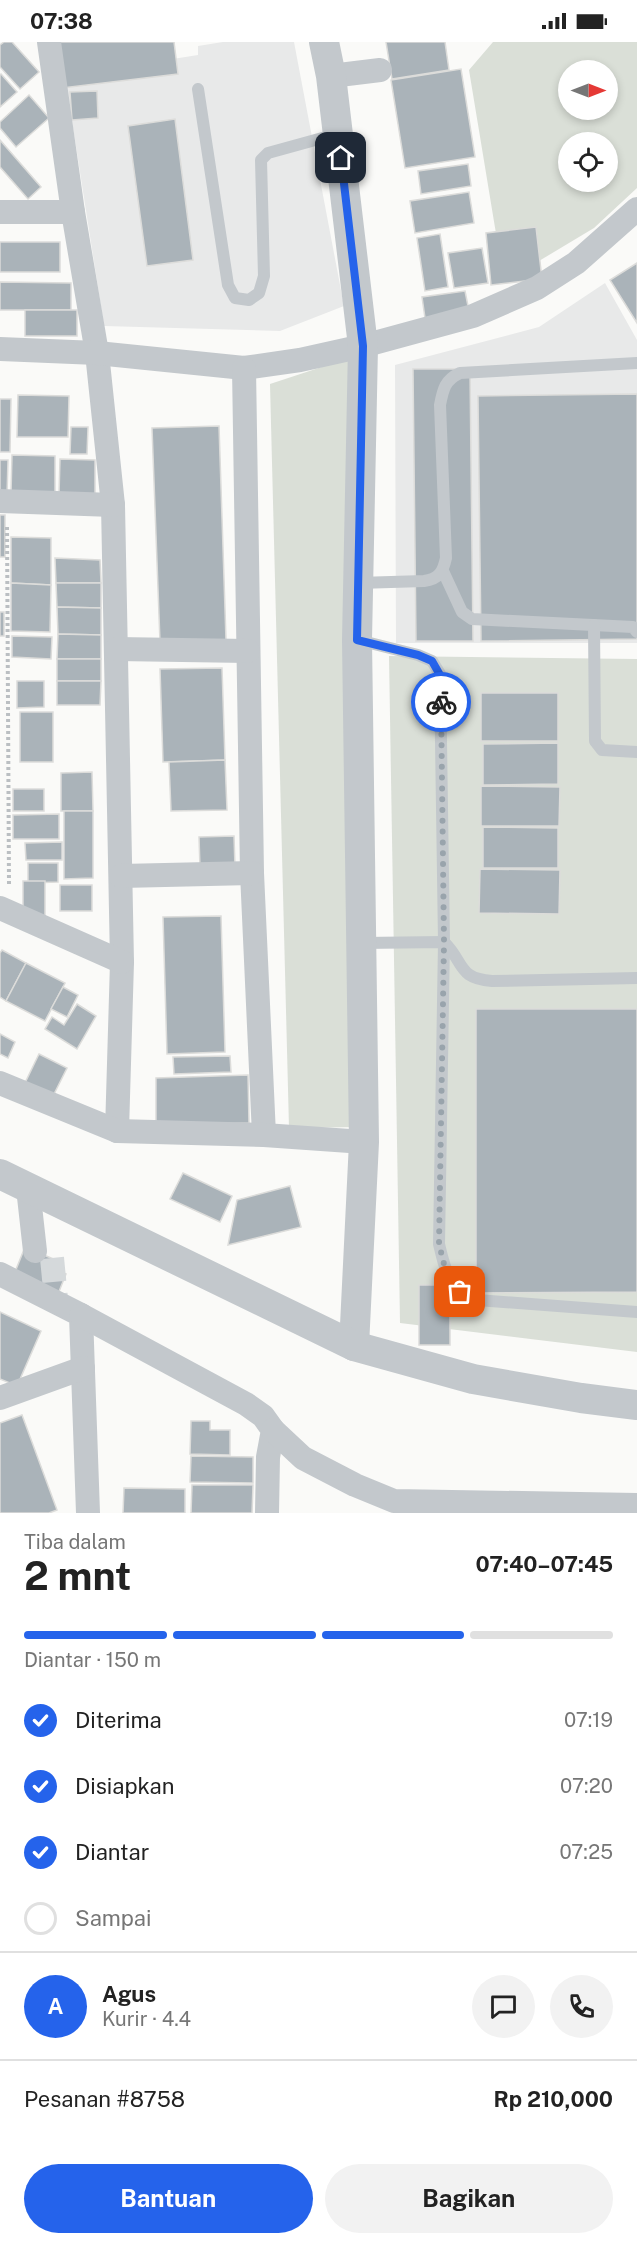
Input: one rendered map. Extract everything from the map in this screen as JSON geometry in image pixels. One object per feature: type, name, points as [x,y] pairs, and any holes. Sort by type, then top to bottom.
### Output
[{"type":"street","points":[[49,42],[73,212],[97,353],[113,505],[122,962],[117,1131]]},
{"type":"street","points":[[324,42],[331,76],[363,346],[357,640],[364,1142],[354,1346]]},
{"type":"street","points":[[331,76],[380,70]]},
{"type":"street","points":[[0,349],[97,353],[244,368],[300,360],[363,346],[473,316],[537,288],[576,263],[637,209]]},
{"type":"street","points":[[0,212],[73,212]]},
{"type":"street","points":[[244,368],[252,873],[264,1135]]},
{"type":"street","points":[[3,501],[113,505]]},
{"type":"street","points":[[116,649],[248,651]]},
{"type":"street","points":[[121,876],[252,873]]},
{"type":"street","points":[[5,910],[122,962]]},
{"type":"street","points":[[0,1083],[117,1131],[264,1135],[364,1142]]},
{"type":"street","points":[[0,1174],[354,1346],[473,1379],[581,1398],[637,1405]]},
{"type":"street","points":[[37,1192],[44,1255]]},
{"type":"street","points":[[0,1274],[48,1294],[81,1315],[246,1404],[263,1416],[273,1430],[303,1458],[355,1485],[394,1501],[637,1505]]},
{"type":"street","points":[[81,1315],[88,1513]]},
{"type":"street","points":[[0,1398],[83,1368]]},
{"type":"street","points":[[267,1513],[268,1457],[273,1430]]},
{"type":"lane","points":[[198,89],[228,285],[235,298],[249,300],[259,293],[264,276],[261,160],[268,153],[338,134]]},
{"type":"lane","points":[[358,583],[434,580],[443,571],[446,558],[440,405],[443,386],[451,377],[460,373],[637,363]]},
{"type":"lane","points":[[443,571],[462,612],[472,619],[633,627],[637,632]]},
{"type":"lane","points":[[594,625],[595,741],[602,750],[637,752]]},
{"type":"lane","points":[[357,640],[418,655],[432,661],[440,675],[444,942],[439,1244],[447,1276],[460,1292],[477,1300],[637,1312]]},
{"type":"lane","points":[[362,943],[444,942],[452,950],[466,973],[476,980],[637,978]]},
{"type":"path","points":[[3,501],[5,910]]},
{"type":"shaded area","points":[[223,42],[294,42],[344,306],[280,331],[104,326],[65,76],[198,55],[198,46]]},
{"type":"shaded area","points":[[493,42],[637,42],[637,188],[594,228],[504,282],[469,70]]},
{"type":"shaded area","points":[[605,283],[637,340],[637,643],[396,643],[395,365],[539,327]]},
{"type":"shaded area","points":[[355,356],[360,1127],[289,1128],[270,384]]},
{"type":"shaded area","points":[[389,656],[637,659],[637,1352],[400,1323]]},
{"type":"building","points":[[4,42],[12,42],[39,72],[20,89],[0,67],[0,45]]},
{"type":"building","points":[[57,42],[174,42],[178,74],[62,88]]},
{"type":"building","points":[[386,42],[445,42],[449,70],[392,79]]},
{"type":"building","points":[[461,69],[475,157],[405,168],[391,80]]},
{"type":"building","points":[[0,75],[17,92],[0,107]]},
{"type":"building","points":[[97,91],[98,118],[72,120],[70,92]]},
{"type":"building","points":[[29,95],[49,118],[16,147],[0,128],[0,122]]},
{"type":"building","points":[[175,119],[193,260],[147,266],[128,126]]},
{"type":"building","points":[[0,140],[41,187],[28,199],[0,167]]},
{"type":"building","points":[[468,164],[471,186],[421,194],[418,171]]},
{"type":"building","points":[[469,192],[474,223],[415,233],[410,201]]},
{"type":"building","points":[[536,227],[542,279],[491,285],[486,233]]},
{"type":"building","points":[[440,234],[448,287],[425,291],[417,238]]},
{"type":"building","points":[[0,242],[60,242],[60,272],[0,272]]},
{"type":"building","points":[[482,248],[488,283],[454,288],[448,253]]},
{"type":"building","points":[[637,263],[637,323],[610,280]]},
{"type":"building","points":[[0,282],[71,283],[71,310],[0,310]]},
{"type":"building","points":[[465,291],[469,311],[425,318],[422,297]]},
{"type":"building","points":[[25,310],[77,310],[77,336],[25,336]]},
{"type":"building","points":[[413,369],[470,369],[473,641],[416,641]]},
{"type":"building","points":[[637,394],[637,639],[481,641],[478,396]]},
{"type":"building","points":[[18,395],[69,396],[68,437],[17,437]]},
{"type":"building","points":[[0,399],[11,399],[10,452],[0,452]]},
{"type":"building","points":[[219,426],[226,640],[160,642],[152,428]]},
{"type":"building","points":[[71,427],[88,427],[87,454],[70,454]]},
{"type":"building","points":[[12,455],[55,456],[55,494],[11,493]]},
{"type":"building","points":[[60,459],[95,460],[95,495],[59,494]]},
{"type":"building","points":[[0,460],[8,460],[7,495],[0,494]]},
{"type":"building","points":[[0,515],[5,515],[5,557],[0,557]]},
{"type":"building","points":[[11,537],[51,538],[51,585],[11,583]]},
{"type":"building","points":[[55,558],[100,560],[101,583],[56,583]]},
{"type":"building","points":[[11,583],[51,585],[50,632],[11,631]]},
{"type":"building","points":[[56,583],[101,583],[101,608],[57,607]]},
{"type":"building","points":[[57,607],[101,608],[101,635],[58,634]]},
{"type":"building","points":[[0,612],[4,612],[4,636],[0,636]]},
{"type":"building","points":[[58,634],[101,635],[101,659],[57,659]]},
{"type":"building","points":[[12,636],[52,637],[51,659],[12,657]]},
{"type":"building","points":[[57,659],[101,659],[101,681],[57,681]]},
{"type":"building","points":[[222,668],[225,760],[163,762],[160,669]]},
{"type":"building","points":[[17,681],[44,681],[44,707],[17,708]]},
{"type":"building","points":[[57,681],[101,681],[100,705],[57,705]]},
{"type":"building","points":[[481,693],[558,693],[558,741],[481,741]]},
{"type":"building","points":[[20,712],[53,712],[53,762],[20,762]]},
{"type":"building","points":[[558,743],[558,784],[483,785],[483,744]]},
{"type":"building","points":[[225,760],[227,810],[171,811],[169,762]]},
{"type":"building","points":[[92,772],[93,811],[61,811],[61,773]]},
{"type":"building","points":[[481,786],[560,787],[559,826],[481,826]]},
{"type":"building","points":[[13,789],[44,789],[44,811],[13,811]]},
{"type":"building","points":[[64,811],[93,811],[93,878],[64,879]]},
{"type":"building","points":[[59,814],[59,839],[13,839],[13,815]]},
{"type":"building","points":[[483,827],[558,828],[558,868],[483,868]]},
{"type":"building","points":[[234,836],[235,867],[200,868],[199,837]]},
{"type":"building","points":[[62,842],[62,860],[26,860],[25,843]]},
{"type":"building","points":[[28,863],[58,863],[58,882],[28,883]]},
{"type":"building","points":[[480,869],[560,870],[559,914],[479,913]]},
{"type":"building","points":[[23,881],[45,881],[45,919],[23,919]]},
{"type":"building","points":[[60,885],[92,885],[92,911],[60,911]]},
{"type":"building","points":[[221,916],[225,1052],[167,1054],[163,917]]},
{"type":"building","points":[[2,950],[26,963],[6,1001],[0,997],[0,953]]},
{"type":"building","points":[[26,963],[65,983],[45,1021],[6,1001]]},
{"type":"building","points":[[63,987],[78,995],[67,1017],[51,1009]]},
{"type":"building","points":[[77,1004],[96,1016],[77,1049],[45,1029],[52,1017],[64,1025]]},
{"type":"building","points":[[476,1009],[637,1009],[637,1292],[476,1293]]},
{"type":"building","points":[[0,1034],[15,1042],[8,1058],[0,1054]]},
{"type":"building","points":[[39,1054],[67,1068],[53,1096],[25,1083]]},
{"type":"building","points":[[230,1056],[231,1072],[174,1074],[173,1057]]},
{"type":"building","points":[[248,1075],[249,1123],[156,1126],[156,1078]]},
{"type":"building","points":[[183,1173],[232,1196],[220,1222],[170,1199]]},
{"type":"building","points":[[290,1186],[301,1227],[228,1245],[237,1200]]},
{"type":"building","points":[[25,1247],[58,1261],[55,1270],[66,1274],[56,1299],[15,1272]]},
{"type":"building","points":[[419,1285],[450,1285],[450,1345],[419,1345]]},
{"type":"building","points":[[0,1312],[41,1331],[17,1386],[0,1379]]},
{"type":"building","points":[[22,1415],[57,1510],[49,1513],[0,1513],[0,1423]]},
{"type":"building","points":[[191,1421],[210,1421],[210,1430],[230,1430],[230,1455],[190,1454]]},
{"type":"building","points":[[191,1456],[253,1457],[253,1483],[190,1482]]},
{"type":"building","points":[[192,1485],[253,1485],[252,1513],[191,1513]]},
{"type":"building","points":[[124,1488],[185,1489],[185,1513],[123,1513]]},
{"type":"tunnel","points":[[52,1258],[56,1299]]},
{"type":"way so far","points":[[441,702],[444,942],[439,1244],[447,1276],[460,1292]]},
{"type":"route","points":[[341,158],[363,346],[357,640],[418,655],[432,661],[440,675],[441,702]]}]
